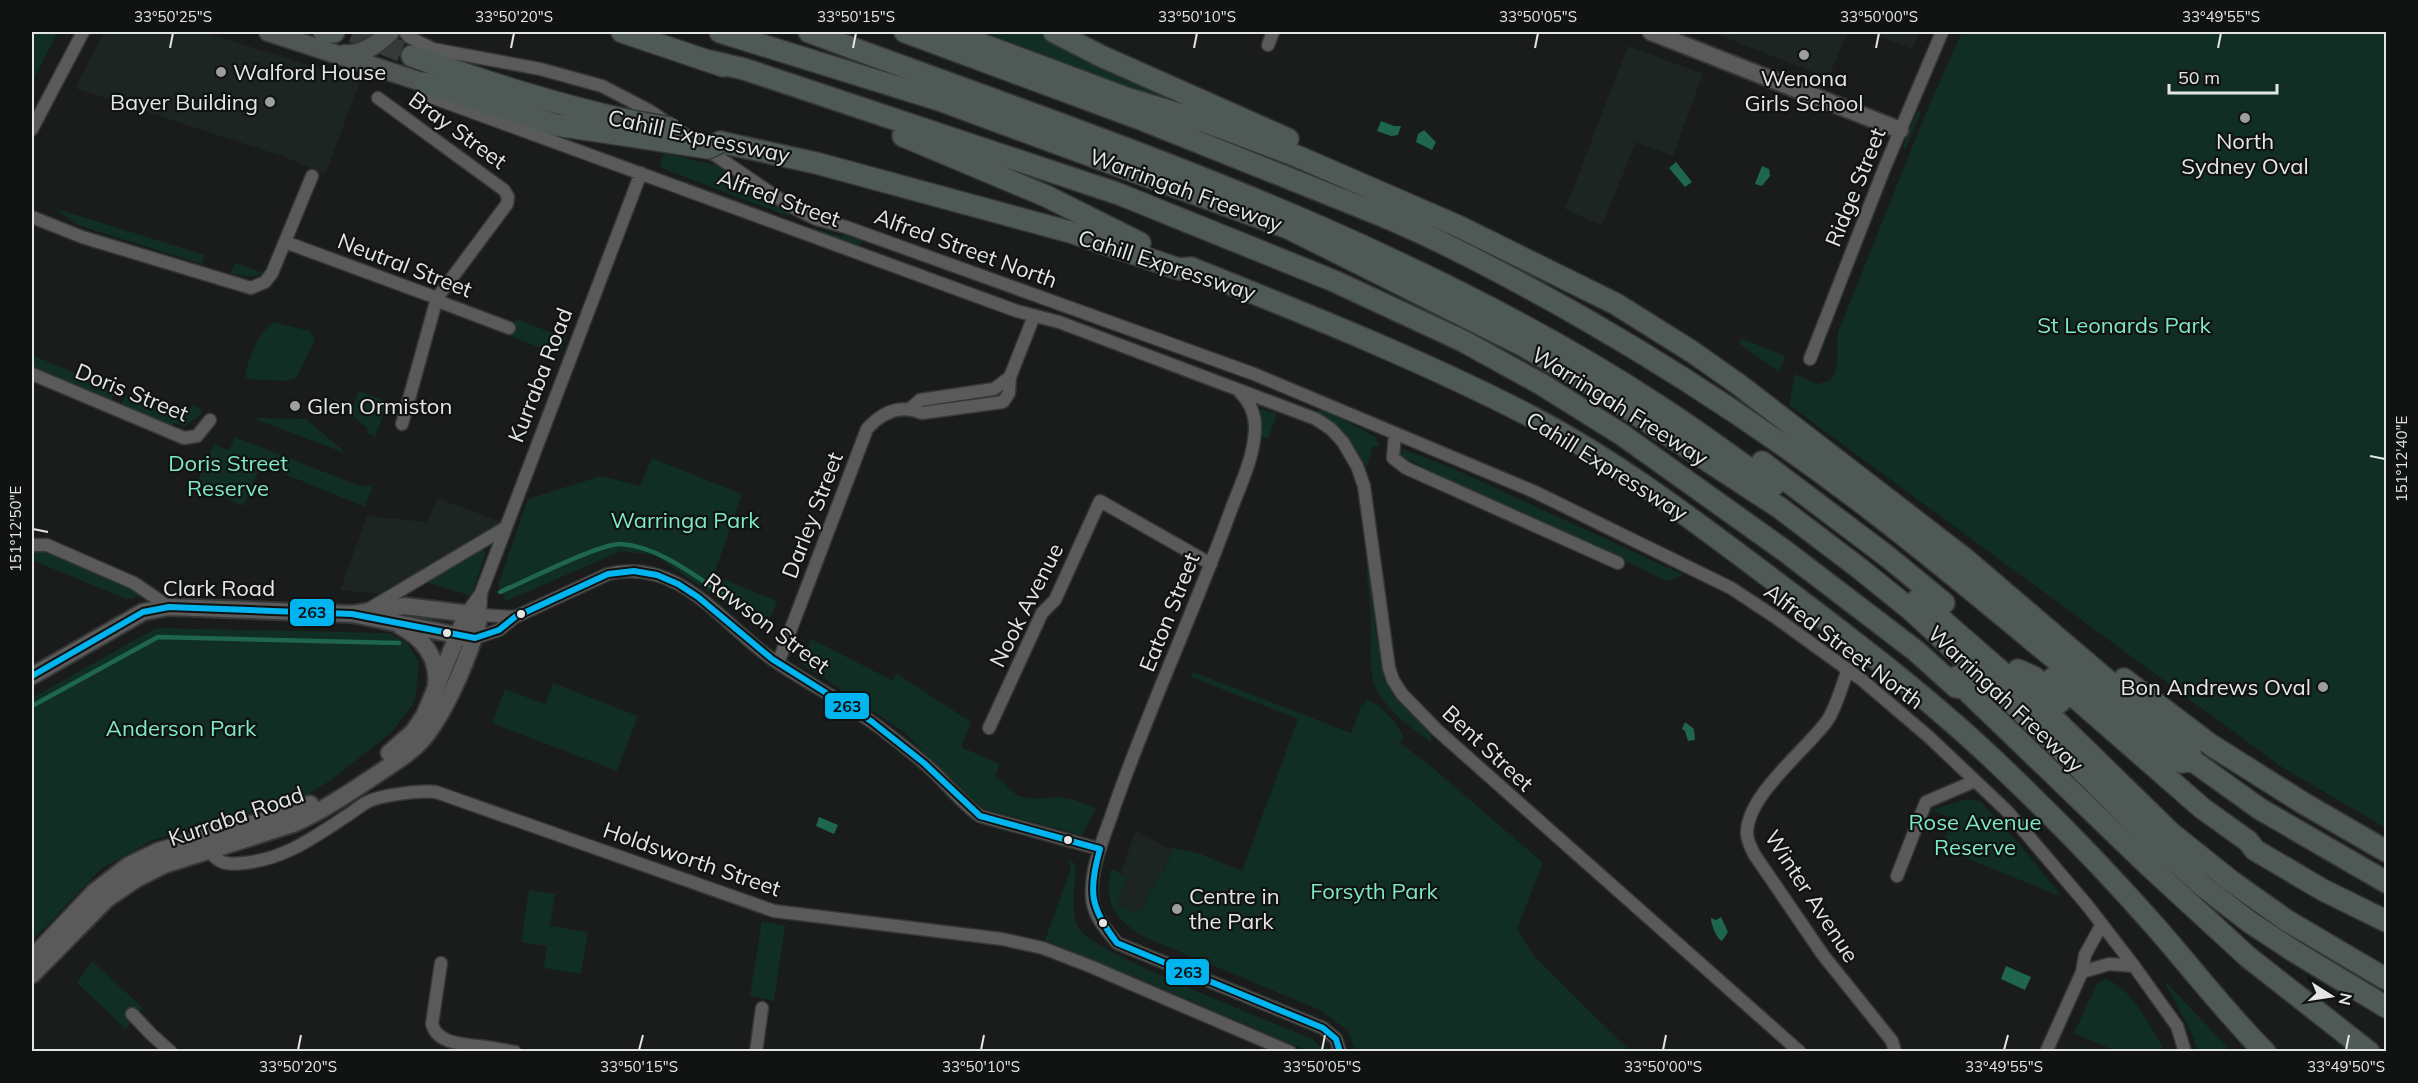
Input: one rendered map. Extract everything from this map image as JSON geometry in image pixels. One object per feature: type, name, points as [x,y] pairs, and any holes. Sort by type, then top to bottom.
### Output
[{"type":"highway","points":[[324,32],[334,32]]},
{"type":"highway","points":[[622,32],[710,61],[996,174],[1046,196],[1191,268]]},
{"type":"highway","name":"Warringah Freeway","points":[[720,32],[939,99],[1288,228],[1502,335],[1590,384],[1683,442],[1780,508],[1859,568],[1910,609],[2036,724],[2159,847],[2205,887],[2267,934],[2386,1007]]},
{"type":"highway","name":"Warringah Freeway","points":[[809,32],[1215,184],[1303,220],[1394,260],[1474,300],[1618,380],[1702,435],[1884,570],[2036,701],[2171,833],[2231,881],[2304,931],[2386,979]]},
{"type":"highway","name":"Warringah Freeway","points":[[845,32],[1066,113],[1316,210],[1516,307],[1613,362],[1677,403],[1780,475],[1888,557],[1960,616],[2188,833],[2280,902],[2386,967]]},
{"type":"highway","name":"Warringah Freeway","points":[[904,32],[1143,120],[1383,216],[1419,231],[1528,286],[1681,376],[1811,466],[1909,539],[2181,762],[2193,761],[2260,809],[2386,882]]},
{"type":"highway","points":[[949,32],[1126,98],[1206,122],[1299,157],[1460,227],[1616,304],[1691,351],[1738,384],[1964,558],[2189,750],[2193,761]]},
{"type":"highway","points":[[1054,32],[1101,56],[1361,172],[1460,227]]},
{"type":"highway","name":"Cahill Expressway","points":[[412,56],[507,89],[592,112],[631,128],[709,135],[720,142],[816,162],[1070,232],[1179,269],[1191,268],[1344,329],[1533,417],[1656,493],[1851,639],[1921,695],[2058,821],[2152,923],[2265,1052]]},
{"type":"highway","points":[[710,61],[744,69],[1119,194],[1360,292],[1463,341],[1541,384],[1621,434],[1785,551],[1916,651],[1956,687],[1964,688]]},
{"type":"highway","points":[[425,83],[556,125],[631,128]]},
{"type":"highway","points":[[1859,568],[1858,582],[2156,873],[2230,942],[2368,1052]]},
{"type":"highway","points":[[2004,618],[2004,634],[2202,808],[2248,841],[2255,850]]},
{"type":"highway","points":[[2048,631],[2086,651],[2211,745],[2313,809],[2386,851]]},
{"type":"highway","points":[[2018,670],[2034,677],[2145,776],[2210,825],[2244,848],[2255,850],[2323,890],[2386,921]]},
{"type":"main road","name":"Alfred Street","points":[[268,32],[342,54],[425,83]]},
{"type":"main road","points":[[342,54],[365,50],[380,42],[390,32]]},
{"type":"main road","points":[[1651,32],[1900,130]]},
{"type":"main road","name":"Clark Road","points":[[32,676],[143,612],[169,607],[359,612],[404,606],[474,614]]},
{"type":"main road","name":"Clark Road","points":[[359,612],[457,636],[475,638]]},
{"type":"main road","name":"Kurraba Road","points":[[32,975],[107,899],[123,888],[164,865],[208,845],[293,812],[343,784],[404,741],[420,723],[457,636],[474,614]]},
{"type":"main road","name":"Kurraba Road","points":[[32,958],[112,876],[129,865],[158,851],[208,845],[312,815],[408,753],[436,722],[475,638],[474,614]]},
{"type":"main road","points":[[389,620],[418,638],[429,652],[436,670],[433,695]]},
{"type":"street","points":[[32,129],[76,38],[83,32]]},
{"type":"street","name":"Alfred Street North","points":[[405,32],[409,37],[433,49],[591,81],[650,111],[781,199],[816,219],[846,227],[1254,374],[1535,492],[1731,588],[1848,669],[1929,737],[2014,819],[2134,966],[2177,1026],[2185,1052]]},
{"type":"street","points":[[1268,45],[1273,32]]},
{"type":"street","name":"Ridge Street","points":[[1810,359],[1900,130],[1942,32]]},
{"type":"street","name":"Alfred Street","points":[[425,83],[431,97],[1034,316],[1059,322],[1281,405]]},
{"type":"street","name":"Bray Street","points":[[378,98],[507,193],[507,204],[437,298],[402,423]]},
{"type":"street","name":"Kurraba Road","points":[[474,614],[641,173]]},
{"type":"street","points":[[32,217],[82,237],[245,288],[257,287],[269,277],[312,176]]},
{"type":"street","name":"Neutral Street","points":[[285,242],[437,298],[443,303],[510,328]]},
{"type":"street","name":"Darley Street","points":[[778,663],[867,429],[877,418],[888,412],[911,408],[920,400],[994,389],[1010,376],[1034,316]]},
{"type":"street","name":"Doris Street","points":[[32,374],[184,438],[197,436],[210,420]]},
{"type":"street","name":"Eaton Street","points":[[1239,391],[1248,402],[1254,418],[1252,450],[1211,564],[1131,760],[1100,849],[1092,885],[1093,906],[1095,915],[1117,943],[1323,1028],[1336,1039],[1340,1052]]},
{"type":"street","name":"Bent Street","points":[[1281,405],[1316,419],[1331,429],[1343,442],[1358,466],[1369,506],[1389,668],[1402,694],[1506,794],[1800,1052]]},
{"type":"street","points":[[1395,433],[1393,458],[1406,468],[1618,563]]},
{"type":"street","name":"Nook Avenue","points":[[988,728],[1042,614],[1055,600],[1100,501],[1211,564]]},
{"type":"street","points":[[359,612],[505,528]]},
{"type":"street","points":[[32,545],[46,545],[134,583],[169,607]]},
{"type":"street","name":"Rawson Street","points":[[474,614],[515,617],[608,574],[619,572],[643,572],[670,581],[697,596],[778,663],[882,729],[935,773],[971,810],[980,816],[1100,849]]},
{"type":"street","points":[[475,638],[499,630],[515,617]]},
{"type":"street","name":"Winter Avenue","points":[[1848,669],[1828,720],[1775,779],[1759,801],[1748,825],[1747,837],[1755,854],[1823,955],[1892,1041],[1895,1052]]},
{"type":"street","points":[[1897,876],[1926,802],[1975,781]]},
{"type":"street","name":"Holdsworth Street","points":[[208,845],[219,861],[228,865],[263,861],[291,851],[370,801],[436,792],[774,911],[1002,939],[1043,948],[1290,1052]]},
{"type":"street","points":[[2046,1052],[2082,972],[2085,955],[2102,924]]},
{"type":"street","points":[[441,963],[432,1024],[434,1031],[444,1040],[491,1050],[515,1052]]},
{"type":"street","points":[[2082,972],[2109,964],[2134,966]]},
{"type":"street","points":[[756,1052],[762,1008]]},
{"type":"street","points":[[132,1014],[171,1052]]},
{"type":"shaded area","points":[[104,32],[203,32],[360,81],[325,175],[285,157],[77,89],[76,86]]},
{"type":"shaded area","name":"Wenona Girls School","points":[[1711,32],[1848,32],[1828,78]]},
{"type":"shaded area","name":"Wenona Girls School","points":[[1869,32],[1919,32],[1912,49]]},
{"type":"shaded area","name":"Wenona Girls School","points":[[1628,46],[1703,74],[1673,156],[1636,142],[1602,226],[1565,209]]},
{"type":"shaded area","points":[[1381,121],[1401,126],[1398,135],[1391,136],[1377,131]]},
{"type":"shaded area","points":[[1424,130],[1436,142],[1432,150],[1416,142],[1418,134]]},
{"type":"shaded area","points":[[1676,162],[1692,182],[1685,187],[1669,168]]},
{"type":"shaded area","points":[[1762,166],[1769,169],[1770,176],[1762,186],[1755,184]]},
{"type":"shaded area","points":[[437,498],[502,522],[380,594],[340,590],[367,516],[427,522]]},
{"type":"shaded area","points":[[1685,722],[1694,729],[1695,740],[1688,741],[1682,729]]},
{"type":"shaded area","points":[[819,817],[838,825],[834,834],[816,826]]},
{"type":"shaded area","points":[[1136,830],[1165,847],[1173,848],[1163,873],[1160,872],[1154,890],[1151,889],[1144,908],[1134,912],[1117,905],[1127,876],[1121,872]]},
{"type":"shaded area","points":[[1721,917],[1728,932],[1722,941],[1718,938],[1711,918],[1716,920]]},
{"type":"shaded area","points":[[2006,966],[2031,977],[2025,990],[2001,979]]},
{"type":"green space","points":[[32,32],[58,32],[32,82]]},
{"type":"green space","points":[[984,32],[1038,32],[1237,124],[1183,108]]},
{"type":"green space","name":"St Leonards Park","points":[[1962,32],[2386,32],[2386,828],[2283,768],[1789,405],[1795,374],[1817,384],[1830,381],[1836,369],[1838,332],[1925,115]]},
{"type":"green space","points":[[1918,110],[1921,111],[1905,151],[1903,146]]},
{"type":"green space","points":[[664,153],[719,166],[763,199],[789,213],[788,216],[659,167]]},
{"type":"green space","points":[[54,208],[205,255],[202,264],[77,225]]},
{"type":"green space","points":[[810,227],[842,237],[844,234],[863,241],[857,248],[808,231]]},
{"type":"green space","points":[[235,263],[264,273],[252,277],[230,273]]},
{"type":"green space","points":[[516,319],[566,338],[559,355],[510,336]]},
{"type":"green space","points":[[273,322],[310,331],[315,340],[296,378],[286,381],[248,379],[245,376],[255,346],[263,332]]},
{"type":"green space","points":[[1743,339],[1785,356],[1779,372],[1741,345],[1739,340]]},
{"type":"green space","points":[[32,355],[116,390],[111,401],[32,367]]},
{"type":"green space","points":[[359,391],[388,402],[375,437],[366,432],[368,429],[332,398],[353,406]]},
{"type":"green space","points":[[126,395],[173,415],[176,407],[188,411],[193,405],[203,410],[185,426],[174,423],[172,426],[121,405]]},
{"type":"green space","points":[[1262,409],[1277,414],[1268,439],[1259,435],[1257,414]]},
{"type":"green space","points":[[1323,409],[1376,437],[1379,446],[1372,447],[1367,468],[1346,433],[1315,412]]},
{"type":"green space","points":[[253,418],[306,419],[347,454]]},
{"type":"green space","name":"Doris Street Reserve","points":[[235,437],[360,486],[373,485],[365,507],[261,464],[244,506],[196,486],[214,444],[229,450]]},
{"type":"green space","points":[[1403,449],[1452,468],[1684,575],[1667,581],[1436,474],[1401,455]]},
{"type":"green space","name":"Warringa Park","points":[[652,458],[742,494],[714,575],[777,601],[770,619],[758,623],[730,607],[655,555],[621,551],[506,601],[498,585],[528,499],[601,476],[640,486]]},
{"type":"green space","points":[[44,548],[135,587],[138,595],[132,599],[126,599],[32,560],[32,550]]},
{"type":"green space","points":[[480,550],[486,553],[471,596],[426,582]]},
{"type":"green space","points":[[1366,567],[1369,572],[1377,640],[1386,673],[1402,703],[1431,735],[1431,743],[1393,712],[1377,691],[1371,663],[1371,623]]},
{"type":"green space","name":"Anderson Park","points":[[156,628],[389,633],[407,643],[419,662],[415,701],[391,733],[331,780],[301,799],[153,840],[102,868],[32,941],[32,698]]},
{"type":"green space","points":[[811,639],[892,680],[896,673],[971,722],[961,747],[1000,764],[995,776],[1018,796],[1035,799],[1058,797],[1075,800],[1096,808],[1082,835],[977,807],[904,732],[802,664]]},
{"type":"green space","name":"Forsyth Park","points":[[1193,672],[1351,733],[1362,704],[1364,706],[1366,700],[1378,705],[1393,721],[1404,738],[1399,742],[1433,768],[1543,863],[1517,929],[1535,957],[1630,1051],[1355,1051],[1348,1031],[1320,1010],[1142,936],[1124,922],[1110,901],[1111,869],[1127,876],[1117,905],[1134,912],[1144,908],[1160,872],[1164,872],[1173,848],[1198,853],[1242,871],[1298,719],[1191,677]]},
{"type":"green space","points":[[553,683],[638,716],[617,771],[492,723],[505,689],[545,704]]},
{"type":"green space","name":"Rose Avenue Reserve","points":[[1967,799],[1980,801],[2021,846],[2062,897],[1941,848],[1954,819],[1931,810]]},
{"type":"green space","points":[[1068,860],[1076,867],[1073,907],[1076,923],[1080,930],[1092,940],[1188,988],[1313,1039],[1324,1051],[1308,1051],[1045,940],[1071,868]]},
{"type":"green space","points":[[529,890],[555,894],[550,926],[588,932],[581,974],[544,968],[547,946],[521,942]]},
{"type":"green space","points":[[762,921],[785,926],[774,1001],[750,996]]},
{"type":"green space","points":[[92,961],[143,1008],[126,1029],[77,983]]},
{"type":"green space","points":[[2105,979],[2123,989],[2131,997],[2151,1027],[2163,1051],[2115,1051],[2074,1033],[2097,984]]},
{"type":"green space","points":[[2163,979],[2231,1051],[2197,1051],[2192,1034]]},
{"type":"waterway","points":[[500,592],[580,556],[611,545],[621,544],[637,546],[667,558],[736,603]]},
{"type":"waterway","points":[[32,706],[158,637],[399,643]]},
{"type":"tunnel","points":[[353,32],[412,56]]},
{"type":"transit line","name":"263","points":[[32,676],[143,612],[169,607],[352,614],[475,638],[499,630],[515,617],[608,574],[634,571],[657,575],[678,584],[698,597],[772,659],[871,721],[924,763],[980,816],[1100,849]]},
{"type":"transit line","name":"263","points":[[1100,849],[1094,876],[1094,899],[1101,919],[1117,943],[1323,1028],[1336,1039],[1340,1052]]},
{"type":"place","name":"Wenona Girls School","points":[[1804,55]]},
{"type":"place","name":"Walford House","points":[[221,72]]},
{"type":"place","name":"Bayer Building","points":[[270,102]]},
{"type":"place","name":"North Sydney Oval","points":[[2245,118]]},
{"type":"place","name":"Glen Ormiston","points":[[295,406]]},
{"type":"place","name":"Bon Andrews Oval","points":[[2323,687]]},
{"type":"place","name":"Centre in the Park","points":[[1177,909]]}]
